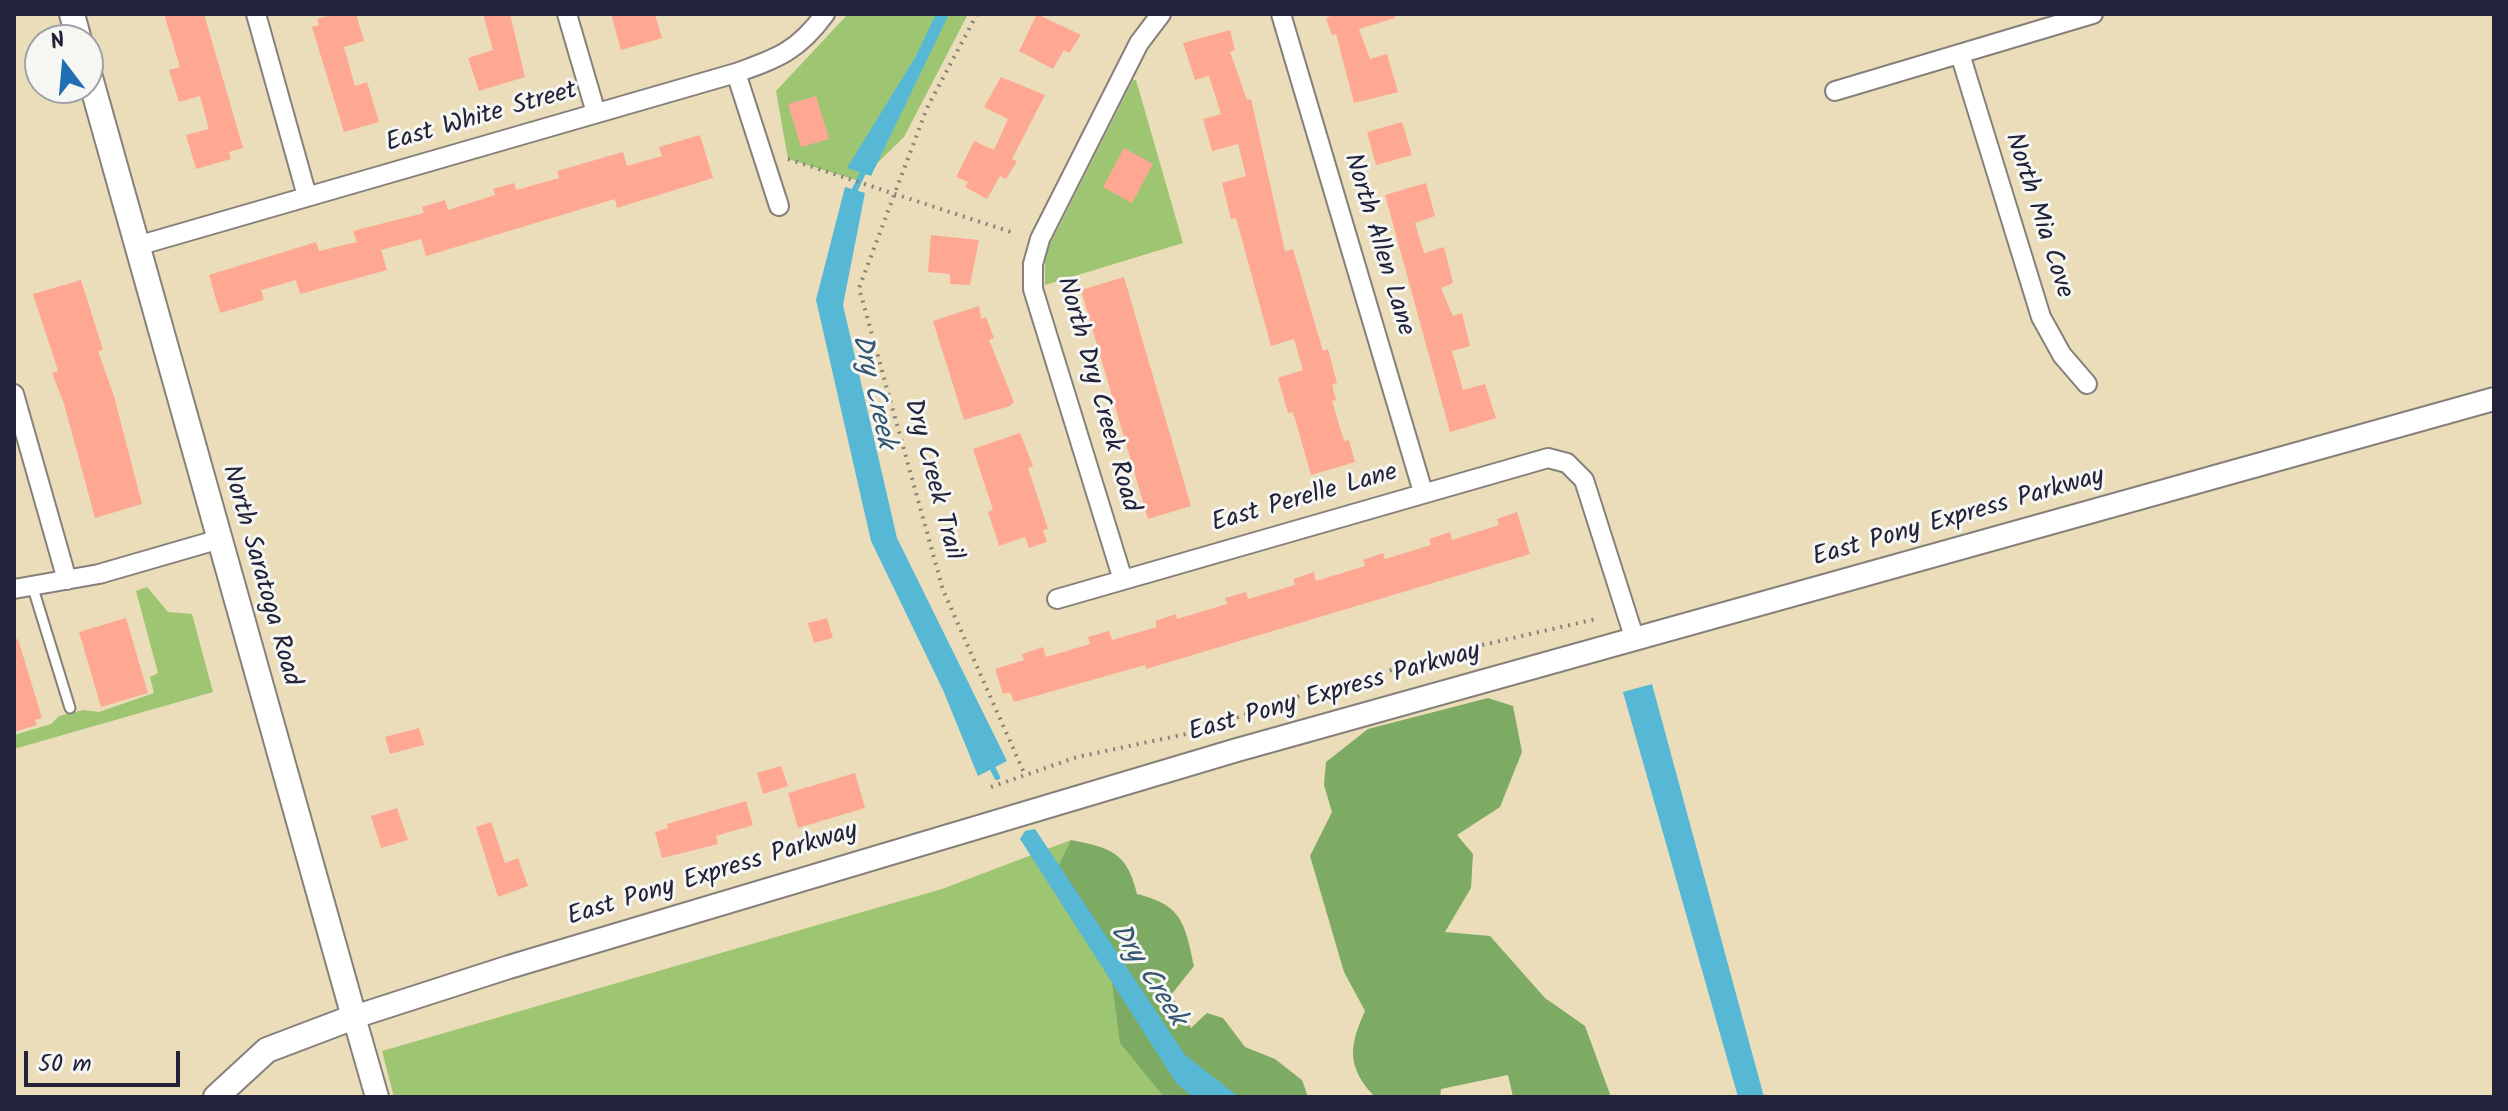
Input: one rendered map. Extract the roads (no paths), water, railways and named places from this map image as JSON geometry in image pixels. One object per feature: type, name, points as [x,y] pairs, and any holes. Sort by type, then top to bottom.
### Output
[{"type":"main road","name":"North Saratoga Road","points":[[97,104],[354,1017]]},
{"type":"main road","name":"East Pony Express Parkway","points":[[216,1097],[267,1050],[354,1017]]},
{"type":"street","points":[[256,14],[307,196]]},
{"type":"street","points":[[567,14],[596,113]]},
{"type":"street","name":"East White Street","points":[[137,246],[736,73],[783,57],[809,35],[825,14]]},
{"type":"street","name":"North Dry Creek Road","points":[[1123,580],[1033,289],[1033,264],[1040,239],[1139,43],[1161,14]]},
{"type":"street","name":"North Allen Lane","points":[[1281,14],[1423,492]]},
{"type":"street","points":[[1835,91],[2093,14]]},
{"type":"street","name":"North Mia Cove","points":[[1960,54],[2041,317],[2062,355],[2087,384]]},
{"type":"street","points":[[736,73],[779,206]]},
{"type":"street","points":[[14,394],[67,580]]},
{"type":"street","name":"East Pony Express Parkway","points":[[354,1017],[956,832],[2494,399]]},
{"type":"street","name":"East Perelle Lane","points":[[1057,599],[1541,459],[1567,463],[1584,480],[1635,640]]},
{"type":"street","points":[[23,587],[67,580],[220,539]]},
{"type":"street","name":"North Saratoga Road","points":[[354,1017],[377,1097]]},
{"type":"lane","points":[[23,587],[70,708]]},
{"type":"water","points":[[936,14],[949,14],[871,176],[847,168],[916,56]]},
{"type":"water","points":[[845,187],[865,193],[843,305],[897,538],[1007,761],[978,776],[943,690],[871,541],[816,300]]},
{"type":"water","points":[[1652,684],[1764,1097],[1738,1097],[1623,692]]},
{"type":"water","points":[[1035,829],[1185,1055],[1239,1097],[1193,1097],[1177,1084],[1020,839],[1025,831]]},
{"type":"waterway","name":"Dry Creek","points":[[852,196],[866,166]]},
{"type":"waterway","name":"Dry Creek","points":[[989,761],[997,777]]}]
